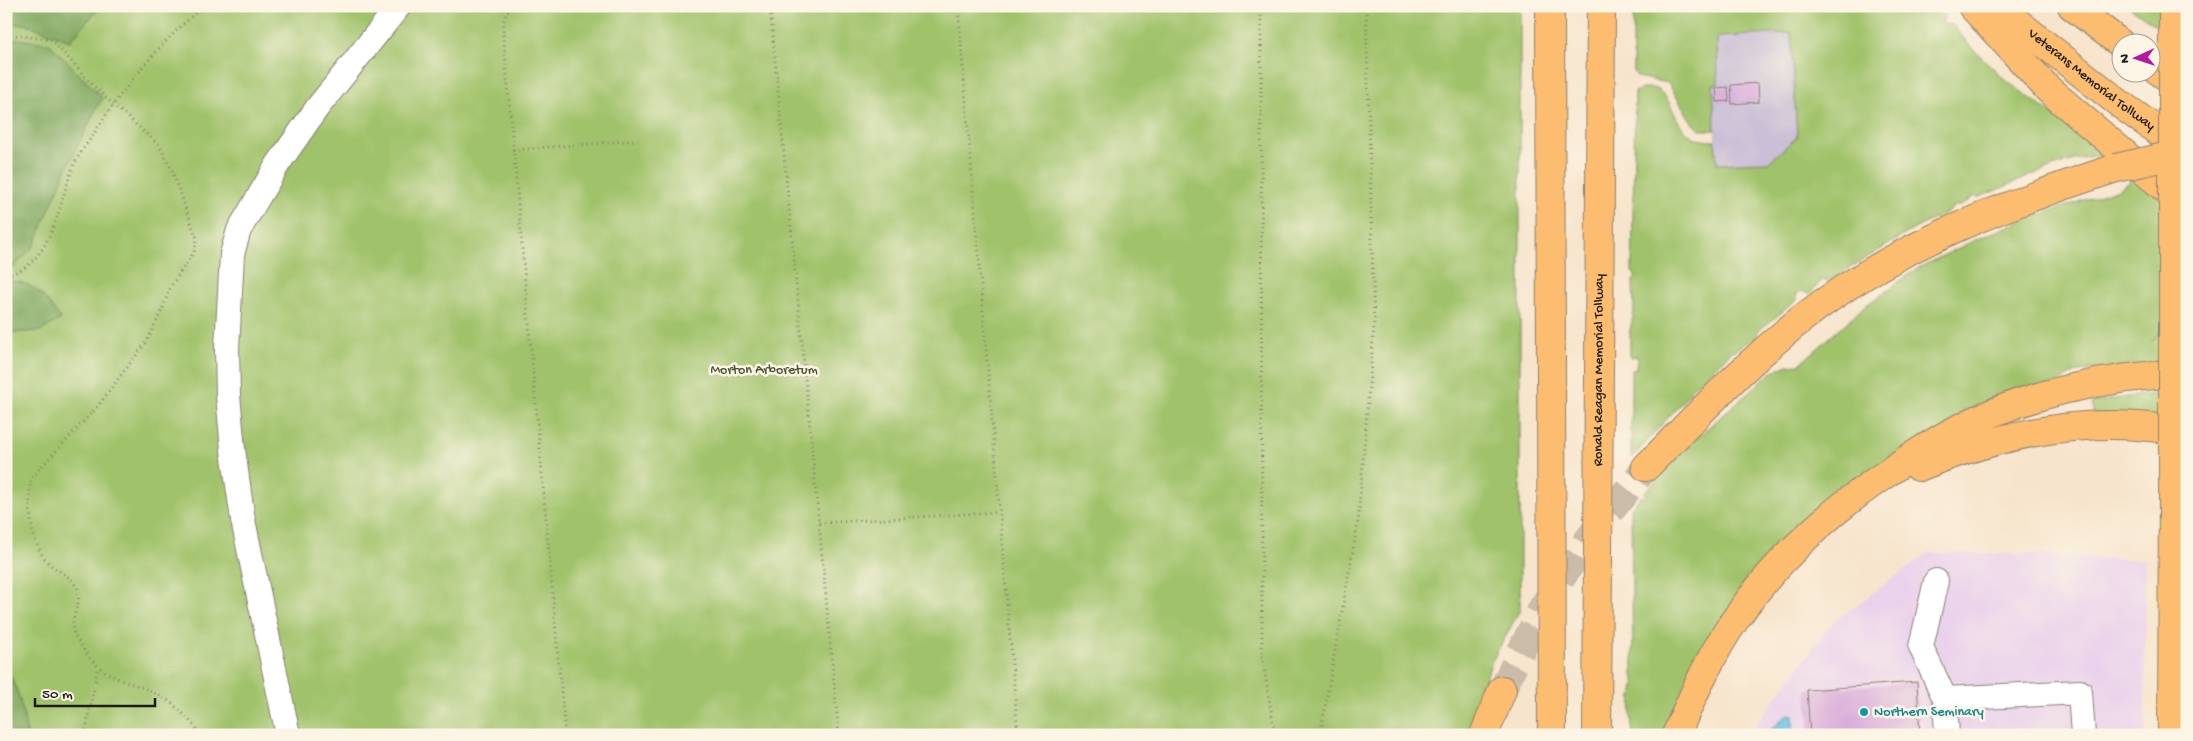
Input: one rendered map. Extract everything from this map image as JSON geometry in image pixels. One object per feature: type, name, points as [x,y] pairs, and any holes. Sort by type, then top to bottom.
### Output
[{"type":"main road","points":[[1550,6],[1552,735]]},
{"type":"main road","name":"Ronald Reagan Memorial Tollway","points":[[1597,735],[1601,6]]},
{"type":"main road","points":[[1972,6],[2049,90],[2187,207]]},
{"type":"main road","name":"Veterans Memorial Tollway","points":[[1997,6],[2120,104],[2187,152]]},
{"type":"main road","points":[[2072,6],[2110,35]]},
{"type":"main road","points":[[2172,735],[2173,6]]},
{"type":"main road","points":[[2160,72],[2187,91]]},
{"type":"main road","points":[[1646,467],[1745,367],[1802,318],[1863,276],[1895,257],[1989,214],[2052,189],[2116,168],[2187,152]]},
{"type":"main road","points":[[1676,735],[1702,676],[1736,617],[1778,566],[1811,532],[1864,489],[1920,450],[1951,432],[2016,405],[2099,382],[2130,377],[2187,373]]},
{"type":"main road","points":[[1864,489],[1952,454],[1996,440],[2038,431],[2078,427],[2127,426],[2169,429],[2187,433]]},
{"type":"main road","points":[[1484,735],[1502,690]]},
{"type":"lane","points":[[288,735],[243,520],[233,450],[228,395],[227,348],[232,254],[239,230],[278,164],[317,108],[399,6]]},
{"type":"lane","points":[[1936,581],[1921,647],[1945,699],[1947,735]]},
{"type":"lane","points":[[1945,699],[2080,692],[2083,735]]},
{"type":"path","points":[[6,275],[13,274],[34,260],[52,232],[73,166],[112,104],[165,42],[204,6]]},
{"type":"path","points":[[510,6],[504,18],[503,32],[564,735]]},
{"type":"path","points":[[770,6],[839,735]]},
{"type":"path","points":[[958,6],[998,512],[1018,735]]},
{"type":"path","points":[[1261,6],[1262,656],[1275,735]]},
{"type":"path","points":[[1320,735],[1358,522],[1374,326],[1366,6]]},
{"type":"path","points":[[6,34],[52,40],[112,104],[159,145],[175,177],[197,239],[194,252],[171,286],[147,341],[97,406],[31,478],[30,510],[36,543],[45,560],[69,576],[77,588],[79,598],[73,631],[82,648],[98,667],[114,678],[144,688],[170,702],[202,735]]},
{"type":"path","points":[[513,150],[638,140]]},
{"type":"path","points":[[819,523],[998,512]]},
{"type":"path","points":[[85,735],[98,667]]},
{"type":"shaded area","points":[[1791,33],[1797,137],[1769,162],[1716,164],[1713,84],[1717,83],[1716,37]]},
{"type":"shaded area","points":[[1928,553],[2025,554],[2145,560],[2145,735],[1748,735],[1832,623]]},
{"type":"green space","name":"Morton Arboretum","points":[[6,6],[1520,6],[1520,610],[1492,661],[1466,735],[6,735]]},
{"type":"green space","points":[[6,6],[101,6],[70,41],[26,24],[6,24]]},
{"type":"green space","points":[[1633,6],[1937,6],[1945,16],[1942,21],[1946,25],[1952,24],[1970,46],[2008,82],[2105,152],[2187,221],[2175,314],[2151,342],[2187,303],[2187,368],[2133,364],[2078,372],[1837,500],[1664,735],[1633,735],[1631,716],[1634,678],[1631,508],[1641,496],[1644,498],[1646,496],[1644,493],[1695,439],[1771,373],[1788,365],[1800,364],[1865,306],[1918,268],[1973,241],[2026,219],[2119,189],[2130,182],[2130,179],[2107,159],[2099,156],[2088,157],[2073,160],[1977,198],[1975,196],[1961,206],[1953,206],[1951,210],[1914,229],[1830,280],[1822,280],[1810,294],[1802,291],[1796,295],[1797,300],[1757,332],[1758,336],[1731,352],[1690,390],[1691,392],[1631,457],[1631,370],[1636,369],[1637,356],[1630,357],[1630,330],[1634,312],[1633,281],[1636,277],[1632,271],[1635,92],[1647,88],[1656,89],[1663,94],[1682,127],[1689,134],[1702,140],[1715,141],[1717,164],[1769,162],[1797,137],[1791,33],[1717,37],[1718,84],[1713,84],[1715,130],[1702,130],[1693,124],[1668,83],[1637,77],[1633,69]]},
{"type":"green space","points":[[2128,6],[2187,6],[2187,47]]},
{"type":"green space","points":[[6,37],[50,44],[103,99],[98,105],[66,170],[34,246],[13,268],[6,269]]},
{"type":"green space","points":[[6,281],[16,281],[32,287],[44,297],[61,319],[41,331],[6,333]]},
{"type":"green space","points":[[2187,393],[2187,420],[2094,414],[2091,403],[2139,395]]},
{"type":"green space","points":[[6,668],[17,692],[27,735],[6,735]]},
{"type":"water","points":[[1788,714],[1793,715],[1793,735],[1765,735]]},
{"type":"building","points":[[1758,83],[1759,102],[1732,104],[1731,85]]},
{"type":"building","points":[[1728,87],[1729,101],[1717,102],[1716,88]]},
{"type":"building","name":"Northern Seminary","points":[[1917,682],[1920,735],[1810,735],[1807,690]]},
{"type":"tunnel","points":[[1502,690],[1543,606],[1585,543],[1646,467]]},
{"type":"place","name":"Northern Seminary","points":[[1864,712]]}]
